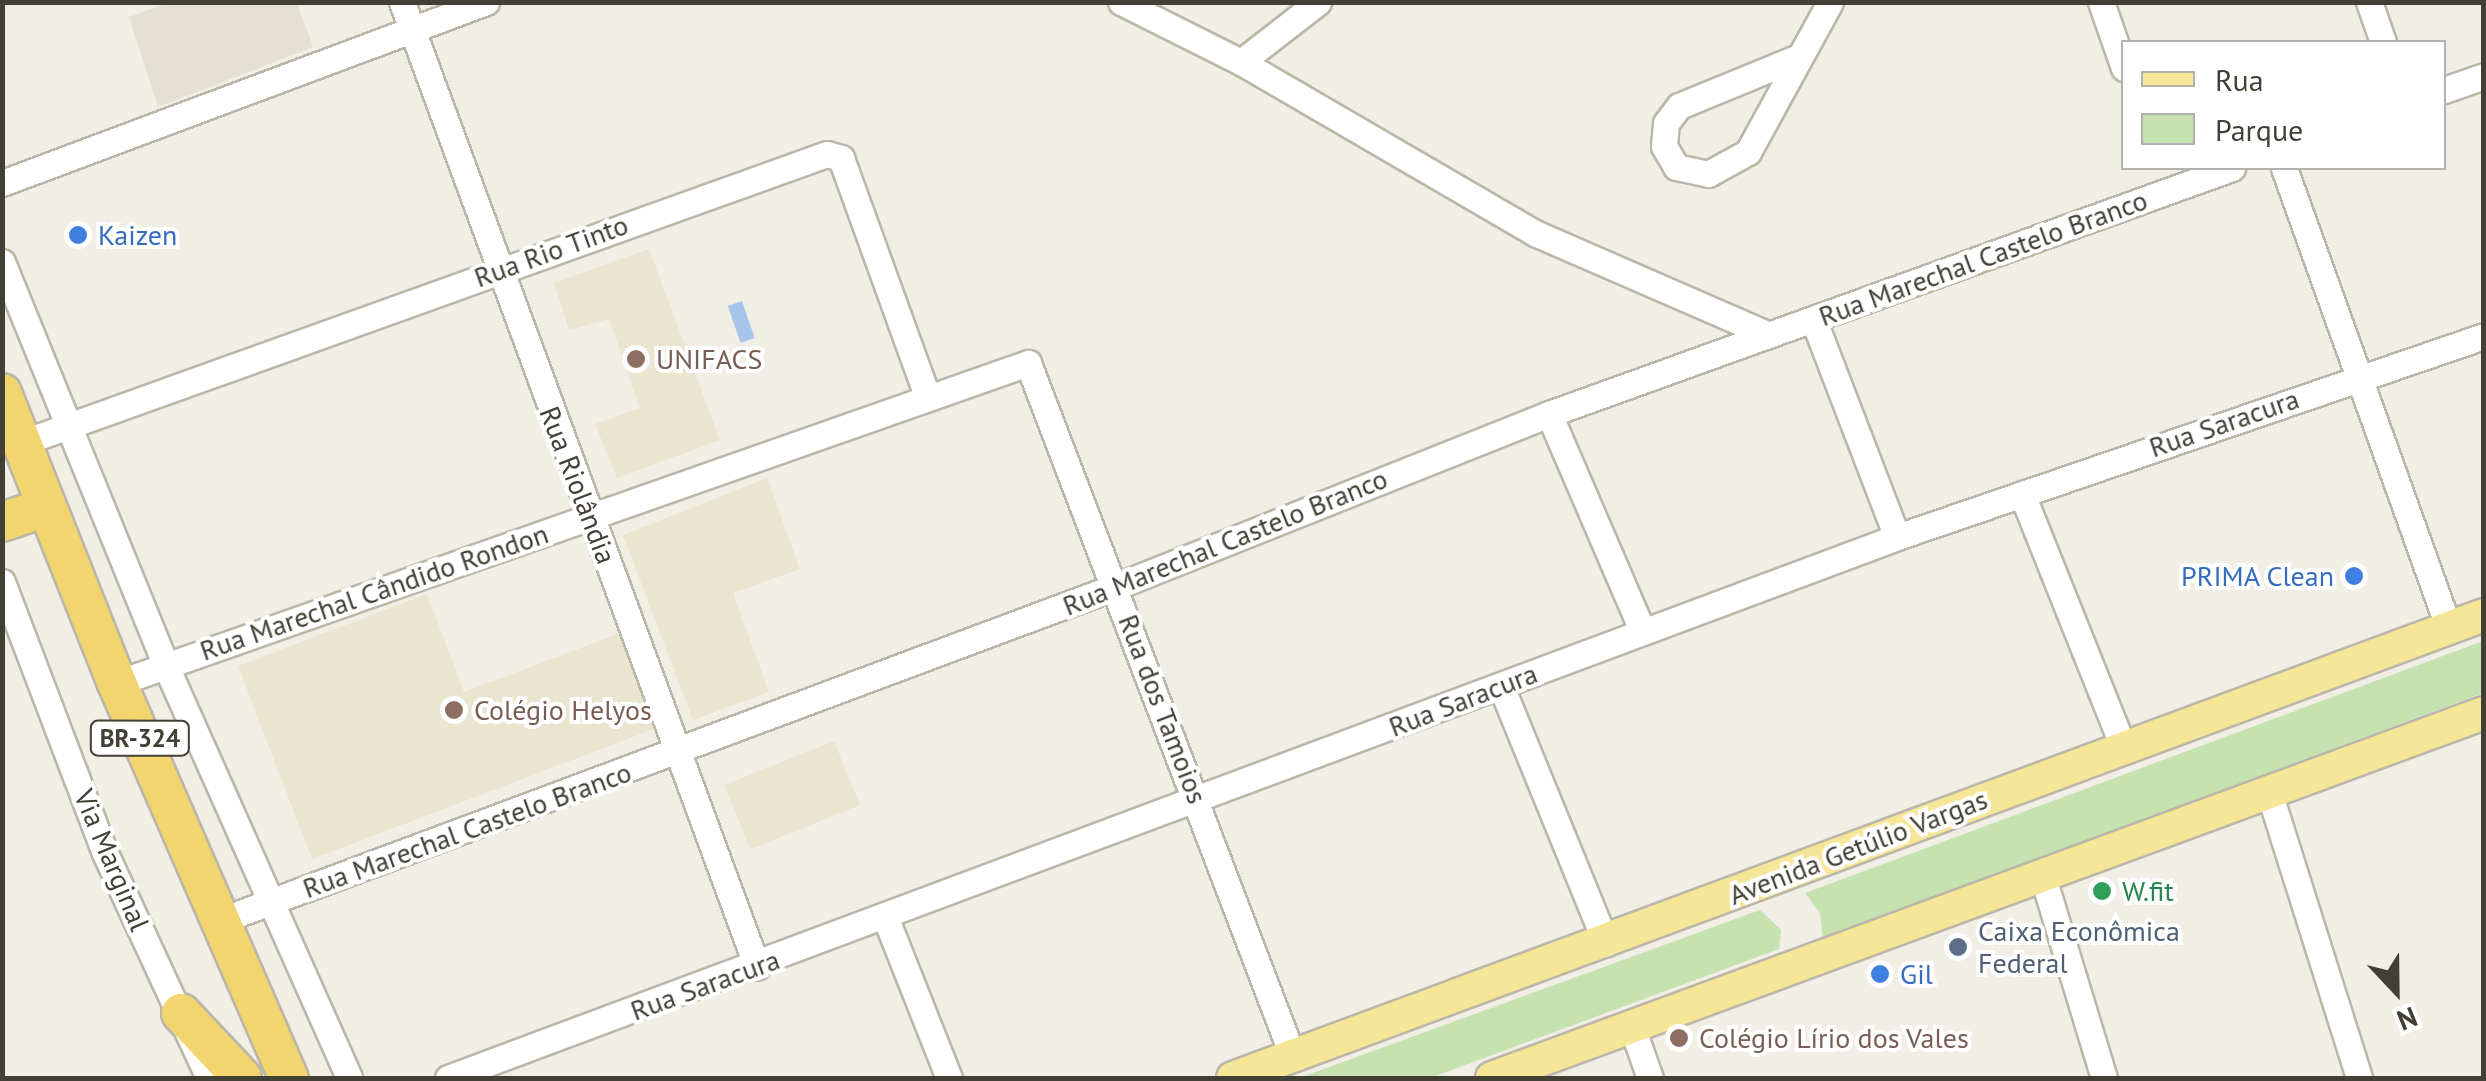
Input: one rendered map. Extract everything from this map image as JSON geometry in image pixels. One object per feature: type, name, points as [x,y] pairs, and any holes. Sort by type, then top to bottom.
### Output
[{"type":"highway","name":"BR-324","points":[[2,393],[116,682],[289,1078]]},
{"type":"highway","points":[[2,522],[46,507]]},
{"type":"highway","points":[[182,1012],[242,1078]]},
{"type":"main road","name":"Avenida Getúlio Vargas","points":[[1233,1078],[2484,615]]},
{"type":"main road","points":[[1492,1078],[1530,1072],[1632,1027],[2484,712]]},
{"type":"street","name":"Rua Riolândia","points":[[402,2],[497,270],[757,966]]},
{"type":"street","points":[[2,183],[486,2]]},
{"type":"street","points":[[1121,2],[1241,62],[1537,234],[1769,335]]},
{"type":"street","points":[[1241,62],[1318,2]]},
{"type":"street","points":[[1796,58],[1679,106],[1666,123],[1664,146],[1676,167],[1708,174],[1748,152],[1766,129],[1796,58],[1830,2]]},
{"type":"street","points":[[2101,2],[2121,59]]},
{"type":"street","points":[[2369,2],[2382,40]]},
{"type":"street","points":[[2446,89],[2484,76]]},
{"type":"street","name":"Rua Rio Tinto","points":[[20,443],[497,270],[833,154],[840,158],[928,398]]},
{"type":"street","name":"Rua Marechal Castelo Branco","points":[[219,921],[1117,586],[1549,414],[1814,321],[2161,179],[2219,170]]},
{"type":"street","points":[[2285,170],[2449,628]]},
{"type":"street","points":[[2,262],[164,664],[349,1078]]},
{"type":"street","points":[[1814,321],[1896,537]]},
{"type":"street","name":"Rua Saracura","points":[[448,1078],[886,919],[1896,537],[2484,336]]},
{"type":"street","name":"Rua Marechal Cândido Rondon","points":[[116,682],[1028,362]]},
{"type":"street","name":"Rua dos Tamoios","points":[[1028,362],[1117,586],[1293,1058]]},
{"type":"street","points":[[1549,414],[1642,632]]},
{"type":"street","points":[[2022,494],[2123,746]]},
{"type":"street","name":"Via Marginal","points":[[2,582],[8,612],[105,853],[182,1012],[209,1078]]},
{"type":"street","points":[[1501,686],[1606,943]]},
{"type":"street","points":[[2269,792],[2359,1078]]},
{"type":"street","points":[[2042,874],[2104,1078]]},
{"type":"street","points":[[886,919],[949,1078]]},
{"type":"street","points":[[1632,1027],[1650,1078]]},
{"type":"shaded area","points":[[167,3],[297,3],[313,47],[158,107],[129,17]]},
{"type":"shaded area","points":[[649,249],[720,440],[617,478],[595,424],[640,408],[609,319],[569,330],[554,283]]},
{"type":"shaded area","name":"Colégio Helyos","points":[[767,478],[800,569],[733,593],[769,692],[693,720],[623,535]]},
{"type":"shaded area","name":"Colégio Helyos","points":[[427,594],[464,692],[623,632],[659,727],[312,859],[238,666]]},
{"type":"shaded area","points":[[834,741],[860,805],[750,849],[725,785]]},
{"type":"green space","points":[[2483,641],[2483,693],[1823,938],[1820,913],[1805,893]]},
{"type":"green space","points":[[1760,910],[1781,930],[1779,949],[1430,1078],[1299,1078]]},
{"type":"water","points":[[742,301],[755,338],[741,343],[728,306]]},
{"type":"place","name":"Kaizen","points":[[78,235]]},
{"type":"place","name":"UNIFACS","points":[[636,359]]},
{"type":"place","name":"PRIMA Clean","points":[[2354,576]]},
{"type":"place","name":"Colégio Helyos","points":[[454,710]]},
{"type":"place","name":"W.fit","points":[[2102,891]]},
{"type":"place","name":"Caixa Econômica Federal","points":[[1958,947]]},
{"type":"place","name":"Gil","points":[[1880,974]]},
{"type":"place","name":"Colégio Lírio dos Vales","points":[[1679,1038]]}]
